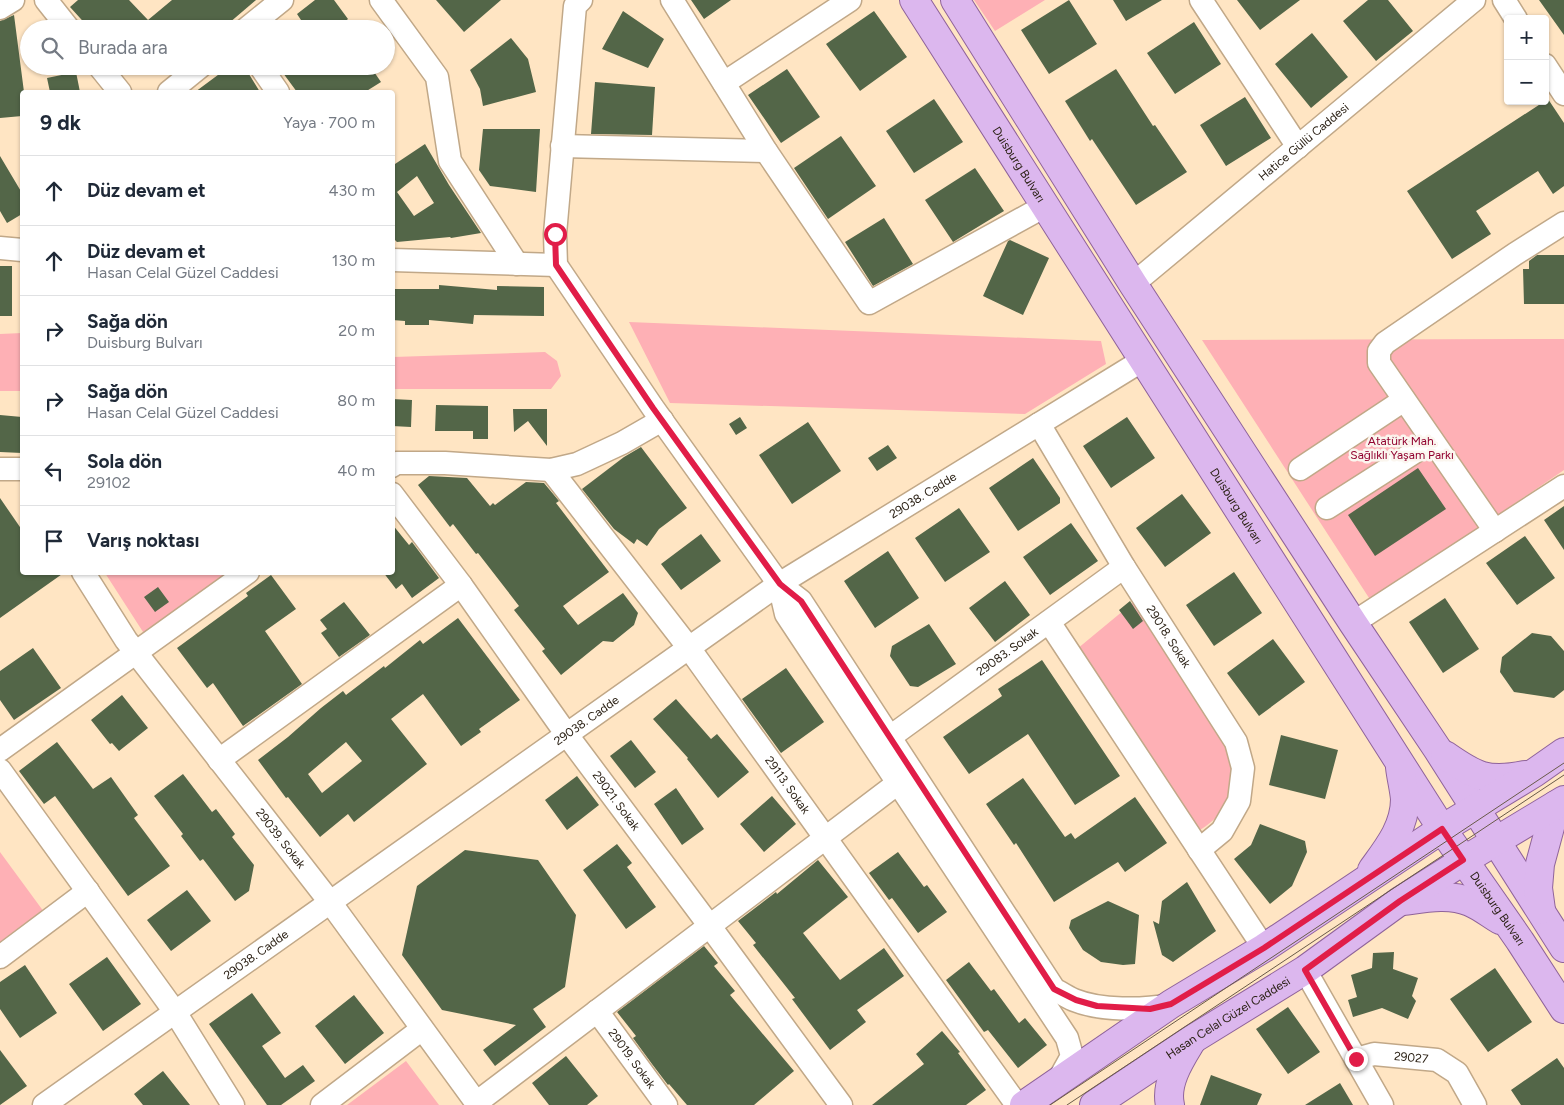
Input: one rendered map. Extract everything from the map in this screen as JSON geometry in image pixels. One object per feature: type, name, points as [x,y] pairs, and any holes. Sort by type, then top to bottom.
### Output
[{"type":"main road","name":"Duisburg Bulvarı","points":[[914,0],[1442,829],[1509,925],[1564,1009]]},
{"type":"main road","points":[[955,0],[1133,284],[1353,623],[1438,750],[1564,948]]},
{"type":"main road","points":[[1438,750],[1474,774],[1489,778],[1503,780],[1534,773]]},
{"type":"main road","points":[[1024,1105],[1171,1004],[1264,948],[1442,829],[1534,773],[1564,752]]},
{"type":"main road","points":[[1364,881],[1392,842],[1403,821],[1405,798],[1398,758]]},
{"type":"main road","points":[[1541,912],[1538,888],[1540,864],[1560,802]]},
{"type":"main road","name":"Hasan Celal Güzel Caddesi","points":[[1094,1105],[1193,1039],[1305,970],[1400,901],[1463,860],[1560,802]]},
{"type":"main road","points":[[1400,901],[1434,897],[1469,901],[1509,925]]},
{"type":"main road","points":[[1170,1105],[1168,1096],[1172,1078],[1181,1058],[1193,1039]]},
{"type":"street","points":[[0,8],[13,0]]},
{"type":"street","points":[[46,0],[62,20]]},
{"type":"street","points":[[257,20],[282,0]]},
{"type":"street","points":[[672,0],[766,151],[869,303],[1045,206]]},
{"type":"street","points":[[724,83],[850,0]]},
{"type":"street","points":[[1201,0],[1298,147]]},
{"type":"street","name":"Hatice Güllü Caddesi","points":[[1133,284],[1474,0]]},
{"type":"street","points":[[1504,0],[1513,15]]},
{"type":"street","points":[[385,1],[436,77],[450,161],[517,264]]},
{"type":"street","points":[[575,2],[555,234],[556,265],[662,420],[780,584],[801,601],[1054,989],[1076,1000],[1097,1006],[1150,1009],[1171,1004]]},
{"type":"street","points":[[1549,71],[1564,94]]},
{"type":"street","points":[[106,75],[118,90]]},
{"type":"street","points":[[171,90],[190,75]]},
{"type":"street","points":[[266,75],[277,90]]},
{"type":"street","points":[[562,146],[766,151]]},
{"type":"street","points":[[1495,531],[1379,363],[1379,351],[1385,343],[1515,254],[1564,223]]},
{"type":"street","points":[[0,248],[20,250]]},
{"type":"street","points":[[395,260],[556,265]]},
{"type":"street","name":"29038. Cadde","points":[[44,1105],[780,584],[1143,360]]},
{"type":"street","points":[[1300,468],[1404,400]]},
{"type":"street","points":[[395,464],[445,463],[551,470],[577,464],[622,443],[662,420]]},
{"type":"street","name":"29018. Sokak","points":[[1039,424],[1124,567],[1236,742],[1243,768],[1239,801],[1222,831],[1199,850]]},
{"type":"street","points":[[1327,508],[1432,441]]},
{"type":"street","points":[[0,469],[20,469]]},
{"type":"street","name":"29113. Sokak","points":[[551,470],[689,648],[1017,1105]]},
{"type":"street","points":[[1353,623],[1564,486]]},
{"type":"street","name":"29021. Sokak","points":[[395,498],[461,584],[567,735],[842,1105]]},
{"type":"street","name":"29083. Sokak","points":[[890,737],[1124,567]]},
{"type":"street","name":"29039. Sokak","points":[[85,575],[126,640],[330,902],[477,1104]]},
{"type":"street","points":[[0,750],[244,575]]},
{"type":"street","points":[[219,760],[461,584]]},
{"type":"street","points":[[780,584],[786,614],[1067,1038],[1072,1056],[1058,1081]]},
{"type":"street","points":[[1049,622],[1264,948]]},
{"type":"street","points":[[0,770],[175,1012],[233,1105]]},
{"type":"street","points":[[477,1104],[597,1010],[898,783]]},
{"type":"street","points":[[0,957],[88,891]]},
{"type":"street","points":[[1305,970],[1382,1105]]},
{"type":"street","name":"29019. Sokak","points":[[597,1010],[666,1105]]},
{"type":"street","points":[[322,1105],[422,1029]]},
{"type":"street","name":"29027","points":[[1356,1059],[1374,1054],[1438,1060],[1457,1073],[1475,1105]]},
{"type":"green space","points":[[974,0],[1045,0],[995,31]]},
{"type":"green space","points":[[629,322],[1101,341],[1106,364],[1025,414],[670,403]]},
{"type":"green space","points":[[20,333],[20,391],[0,391],[0,334]]},
{"type":"green space","name":"Atatürk Mah. Sağlıklı Yaşam Parkı","points":[[1564,339],[1564,470],[1371,601],[1202,340]]},
{"type":"green space","points":[[545,352],[557,361],[561,376],[551,389],[395,389],[395,357]]},
{"type":"green space","points":[[106,575],[231,575],[145,635]]},
{"type":"green space","points":[[1135,601],[1235,758],[1233,781],[1228,799],[1219,815],[1200,830],[1077,649]]},
{"type":"green space","points":[[0,852],[44,912],[0,944]]},
{"type":"green space","points":[[406,1061],[439,1105],[347,1105]]},
{"type":"building","points":[[78,0],[129,0],[148,20],[82,20],[70,7]]},
{"type":"building","points":[[172,0],[256,0],[233,20],[148,20]]},
{"type":"building","points":[[315,0],[334,0],[348,19],[301,20],[297,14]]},
{"type":"building","points":[[436,0],[501,0],[464,32]]},
{"type":"building","points":[[691,0],[731,0],[704,19]]},
{"type":"building","points":[[1069,0],[1097,44],[1049,74],[1021,30]]},
{"type":"building","points":[[1113,0],[1162,0],[1126,21]]},
{"type":"building","points":[[1237,0],[1300,0],[1260,30]]},
{"type":"building","points":[[1368,0],[1388,0],[1413,31],[1376,61],[1343,21]]},
{"type":"building","points":[[1539,0],[1564,0],[1564,35]]},
{"type":"building","points":[[623,11],[664,39],[648,68],[602,49]]},
{"type":"building","points":[[874,11],[907,57],[860,91],[826,44]]},
{"type":"building","points":[[14,15],[20,75],[22,75],[24,90],[20,90],[20,116],[0,118],[0,21]]},
{"type":"building","points":[[1194,22],[1221,64],[1175,94],[1147,53]]},
{"type":"building","points":[[1312,33],[1348,77],[1311,108],[1275,64]]},
{"type":"building","points":[[511,38],[528,59],[536,92],[483,106],[480,89],[470,70]]},
{"type":"building","points":[[787,69],[820,117],[781,143],[748,95]]},
{"type":"building","points":[[1116,69],[1153,126],[1155,125],[1187,172],[1136,205],[1092,139],[1090,141],[1065,101]]},
{"type":"building","points":[[62,75],[77,75],[80,90],[50,90],[47,78]]},
{"type":"building","points":[[218,75],[250,75],[259,90],[198,90]]},
{"type":"building","points":[[284,75],[376,75],[381,82],[368,90],[296,90]]},
{"type":"building","points":[[595,82],[655,87],[652,135],[591,134]]},
{"type":"building","points":[[1245,97],[1271,138],[1226,166],[1200,125]]},
{"type":"building","points":[[934,99],[963,142],[914,173],[886,131]]},
{"type":"building","points":[[1549,100],[1564,123],[1564,186],[1553,194],[1538,171],[1476,211],[1491,234],[1452,259],[1407,191],[1539,105],[1549,105]]},
{"type":"building","points":[[483,129],[540,129],[536,192],[490,186],[479,170]]},
{"type":"building","points":[[841,136],[876,186],[828,219],[794,168]]},
{"type":"building","points":[[425,144],[449,185],[481,233],[451,238],[397,242],[395,240],[395,164]],"holes":[[[417,176],[434,203],[414,216],[397,192]]]},
{"type":"building","points":[[0,156],[20,190],[20,215],[7,223],[0,211]]},
{"type":"building","points":[[975,168],[1004,211],[953,242],[925,200]]},
{"type":"building","points":[[884,218],[913,264],[873,286],[845,242]]},
{"type":"building","points":[[1010,240],[1049,258],[1023,315],[983,296]]},
{"type":"building","points":[[1537,255],[1564,255],[1564,304],[1524,304],[1523,269],[1529,269],[1529,261]]},
{"type":"building","points":[[0,266],[12,266],[12,316],[0,316]]},
{"type":"building","points":[[439,285],[497,290],[497,286],[544,287],[544,316],[474,315],[473,324],[429,320],[429,325],[405,325],[405,321],[395,320],[395,289],[439,289]]},
{"type":"building","points":[[395,399],[412,400],[411,427],[395,426]]},
{"type":"building","points":[[436,405],[488,406],[488,439],[473,439],[473,431],[435,431]]},
{"type":"building","points":[[513,409],[547,409],[547,446],[528,421],[514,432]]},
{"type":"building","points":[[0,415],[20,417],[20,453],[0,452]]},
{"type":"building","points":[[740,417],[747,428],[736,435],[729,424]]},
{"type":"building","points":[[1127,417],[1155,458],[1111,488],[1083,446]]},
{"type":"building","points":[[808,422],[841,471],[792,504],[759,455]]},
{"type":"building","points":[[888,445],[897,458],[877,471],[868,458]]},
{"type":"building","points":[[641,447],[687,508],[659,529],[647,546],[637,539],[634,544],[614,529],[582,489],[624,457]]},
{"type":"building","points":[[1033,458],[1060,498],[1060,503],[1018,531],[989,488]]},
{"type":"building","points":[[1418,468],[1446,509],[1375,556],[1348,515]]},
{"type":"building","points":[[429,476],[467,478],[490,506],[493,503],[495,505],[526,482],[544,483],[559,501],[556,503],[609,572],[563,606],[578,625],[623,593],[638,613],[634,625],[613,642],[603,641],[561,675],[542,651],[545,649],[514,610],[519,606],[478,553],[476,554],[453,524],[450,527],[418,485]]},
{"type":"building","points":[[1182,494],[1211,533],[1165,567],[1136,528]]},
{"type":"building","points":[[0,498],[20,527],[20,575],[61,575],[0,618]]},
{"type":"building","points":[[1564,506],[1564,550],[1544,520]]},
{"type":"building","points":[[959,508],[990,552],[945,582],[915,538]]},
{"type":"building","points":[[1071,523],[1098,561],[1050,595],[1023,557]]},
{"type":"building","points":[[395,528],[409,545],[412,542],[439,578],[412,598],[402,584],[396,589],[385,575],[395,575]]},
{"type":"building","points":[[701,534],[721,561],[681,590],[661,564]]},
{"type":"building","points":[[1525,536],[1555,578],[1517,605],[1486,563]]},
{"type":"building","points":[[888,551],[919,598],[875,628],[844,581]]},
{"type":"building","points":[[1234,572],[1262,613],[1214,646],[1186,605]]},
{"type":"building","points":[[271,575],[296,609],[265,631],[302,684],[243,726],[213,683],[207,688],[177,648],[248,596],[246,593]]},
{"type":"building","points":[[1005,581],[1030,615],[995,642],[969,608]]},
{"type":"building","points":[[158,587],[169,602],[155,612],[144,597]]},
{"type":"building","points":[[1445,598],[1479,649],[1443,673],[1409,622]]},
{"type":"building","points":[[1130,601],[1143,621],[1133,629],[1119,610]]},
{"type":"building","points":[[344,602],[370,635],[339,657],[321,633],[327,629],[320,620]]},
{"type":"building","points":[[458,618],[520,700],[479,729],[481,732],[461,746],[423,694],[391,719],[427,764],[354,822],[348,814],[320,837],[288,797],[286,798],[258,760],[343,691],[346,695],[384,666],[385,668],[420,640],[423,644]],"holes":[[[346,742],[362,761],[322,793],[308,774]]]},
{"type":"building","points":[[929,624],[956,664],[918,687],[910,686],[890,656],[892,646]]},
{"type":"building","points":[[1532,633],[1551,636],[1564,651],[1564,690],[1554,698],[1514,692],[1500,672],[1502,657]]},
{"type":"building","points":[[1273,639],[1305,682],[1259,716],[1227,673]]},
{"type":"building","points":[[33,648],[61,688],[14,720],[0,700],[0,671]]},
{"type":"building","points":[[1042,660],[1120,776],[1075,805],[1028,734],[969,774],[943,737],[1002,696],[998,689]]},
{"type":"building","points":[[786,668],[824,722],[781,753],[742,699]]},
{"type":"building","points":[[122,695],[148,728],[119,751],[112,743],[110,744],[91,720]]},
{"type":"building","points":[[676,699],[711,739],[717,734],[749,772],[718,798],[688,758],[653,719]]},
{"type":"building","points":[[1281,735],[1338,750],[1325,799],[1269,785]]},
{"type":"building","points":[[631,740],[656,772],[635,788],[610,756]]},
{"type":"building","points":[[57,742],[93,789],[111,777],[138,815],[134,818],[170,866],[128,896],[55,796],[44,804],[19,771]]},
{"type":"building","points":[[183,774],[212,812],[216,809],[235,834],[232,837],[254,865],[249,891],[235,901],[203,859],[200,861],[181,836],[183,834],[154,796]]},
{"type":"building","points":[[577,776],[599,805],[567,830],[545,800]]},
{"type":"building","points":[[1023,778],[1065,837],[1071,833],[1075,839],[1135,797],[1167,843],[1125,872],[1118,862],[1054,902],[1016,843],[1014,845],[986,804]]},
{"type":"building","points":[[676,788],[704,829],[682,845],[654,804]]},
{"type":"building","points":[[772,796],[796,824],[764,852],[740,824]]},
{"type":"building","points":[[1260,824],[1305,841],[1307,852],[1292,886],[1270,904],[1234,859],[1251,845]]},
{"type":"building","points":[[617,844],[632,863],[627,867],[656,907],[626,929],[583,870]]},
{"type":"building","points":[[465,850],[538,860],[576,915],[565,987],[533,1009],[546,1027],[495,1066],[483,1050],[516,1025],[442,1010],[402,955],[417,886]]},
{"type":"building","points":[[898,852],[924,887],[927,885],[947,912],[918,933],[892,898],[889,900],[869,873]]},
{"type":"building","points":[[818,860],[848,897],[803,933],[840,980],[884,948],[904,976],[857,1010],[866,1022],[830,1050],[792,999],[795,998],[753,945],[756,943],[738,921],[776,892],[777,894]]},
{"type":"building","points":[[1187,882],[1216,931],[1173,962],[1162,955],[1153,921],[1159,924],[1162,901]]},
{"type":"building","points":[[187,890],[211,921],[171,951],[147,920]]},
{"type":"building","points":[[1108,901],[1139,915],[1135,964],[1123,965],[1101,962],[1083,950],[1069,928],[1071,920]]},
{"type":"building","points":[[704,946],[718,963],[714,966],[735,991],[730,995],[794,1071],[754,1105],[687,1105],[652,1064],[633,1038],[636,1036],[617,1012]]},
{"type":"building","points":[[1394,952],[1393,969],[1418,978],[1412,996],[1416,1001],[1408,1019],[1382,1008],[1353,1017],[1348,1000],[1357,997],[1351,975],[1372,968],[1373,953]]},
{"type":"building","points":[[107,957],[141,1004],[103,1031],[69,984]]},
{"type":"building","points":[[969,962],[991,991],[994,989],[1019,1023],[1025,1018],[1047,1045],[1018,1068],[988,1030],[984,1032],[946,980]]},
{"type":"building","points":[[25,965],[57,1013],[20,1038],[0,1009],[0,982]]},
{"type":"building","points":[[1495,968],[1532,1022],[1488,1052],[1450,999]]},
{"type":"building","points":[[252,993],[281,1033],[262,1046],[285,1078],[303,1065],[315,1081],[281,1105],[267,1105],[209,1024]]},
{"type":"building","points":[[354,995],[384,1033],[345,1064],[315,1026]]},
{"type":"building","points":[[1288,1007],[1320,1052],[1288,1074],[1256,1029]]},
{"type":"building","points":[[942,1031],[960,1052],[958,1053],[986,1090],[966,1105],[872,1105],[924,1064],[916,1054]]},
{"type":"building","points":[[0,1050],[27,1086],[0,1105]]},
{"type":"building","points":[[566,1056],[598,1096],[587,1105],[549,1105],[532,1083]]},
{"type":"building","points":[[1557,1058],[1564,1068],[1564,1105],[1521,1105],[1511,1090]]},
{"type":"building","points":[[163,1071],[190,1105],[143,1105],[134,1094]]},
{"type":"building","points":[[1211,1075],[1262,1094],[1257,1105],[1200,1105]]},
{"type":"building","points":[[1340,1083],[1353,1105],[1305,1105]]},
{"type":"tram line","points":[[1050,1105],[1564,763]]},
{"type":"tram line","points":[[1067,1105],[1564,775]]},
{"type":"route","points":[[555,234],[556,265],[653,408],[780,584],[801,601],[1054,989],[1076,1000],[1097,1006],[1150,1009],[1171,1004],[1264,948],[1442,829],[1463,860],[1400,901],[1305,970],[1356,1059]]}]
